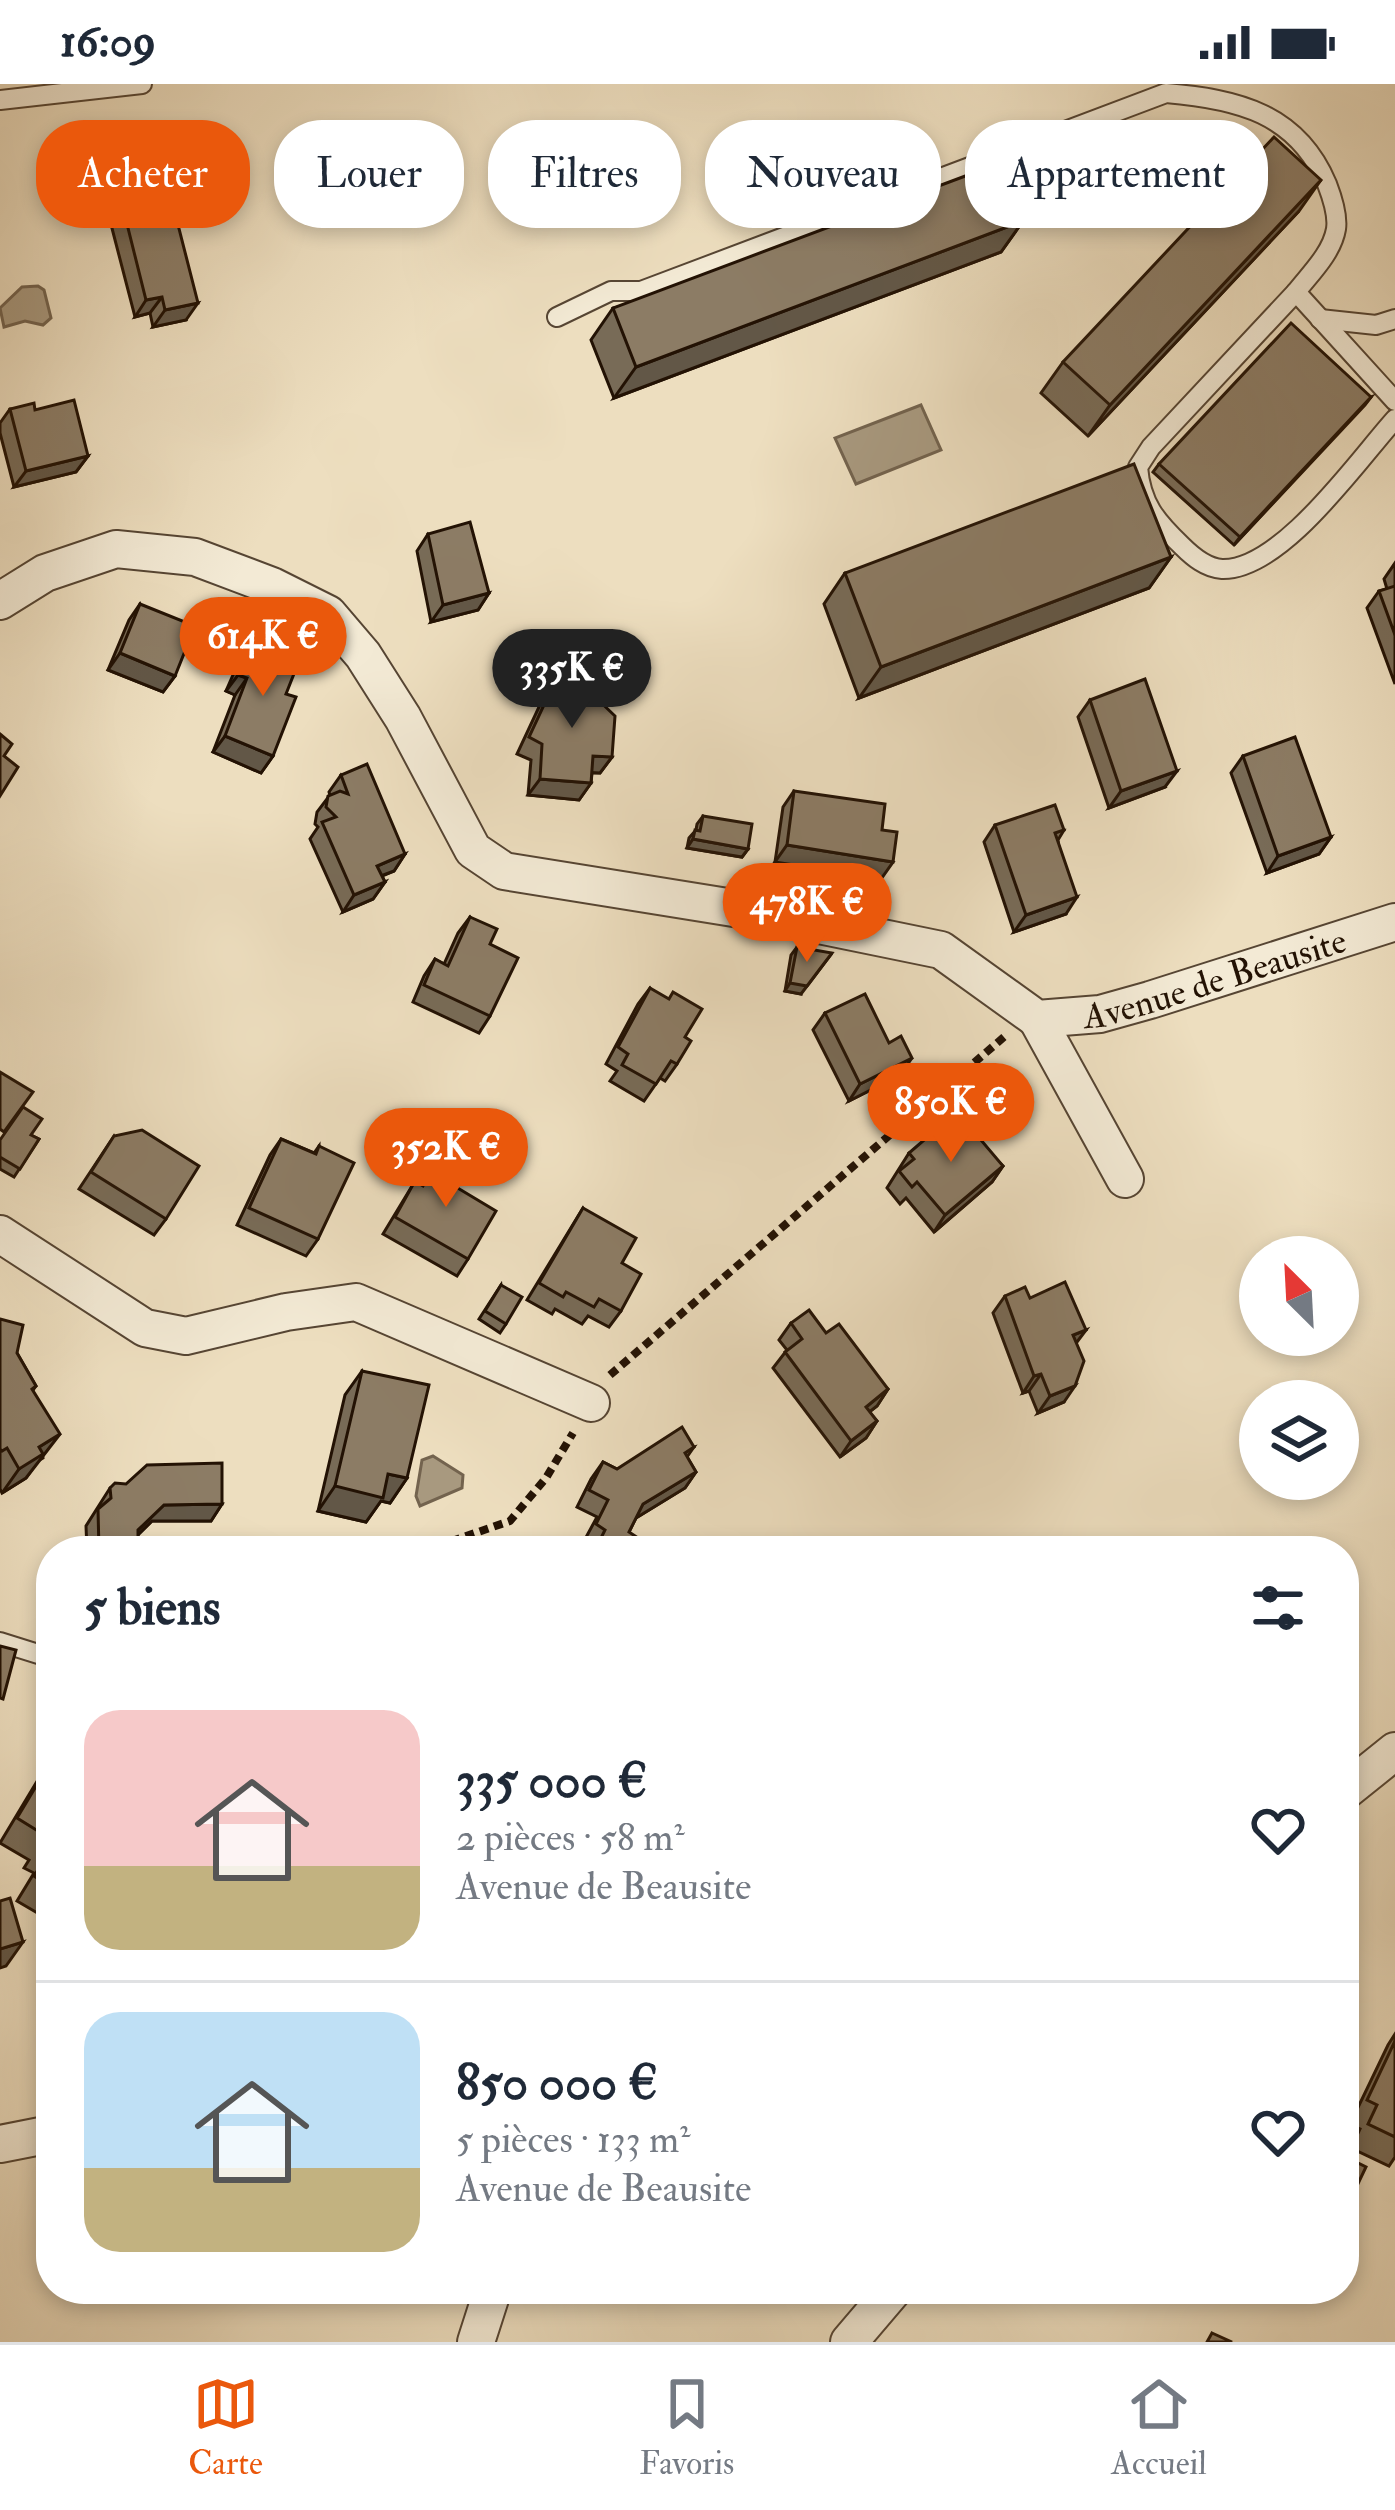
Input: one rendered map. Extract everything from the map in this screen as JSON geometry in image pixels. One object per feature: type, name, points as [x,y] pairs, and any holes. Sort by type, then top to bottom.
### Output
[{"type":"street","name":"Avenue de Beausite","points":[[0,601],[45,573],[116,549],[195,557],[272,586],[328,614],[363,655],[403,718],[473,850],[504,871],[746,910],[941,950],[1037,1019],[1100,1014],[1395,922]]},
{"type":"street","points":[[1037,1019],[1125,1178]]},
{"type":"street","points":[[0,1234],[145,1328],[186,1336],[286,1312],[356,1302],[591,1403]]},
{"type":"street","points":[[1359,1780],[1395,1751]]},
{"type":"street","points":[[0,2144],[36,2137]]},
{"type":"street","points":[[476,2342],[488,2304]]},
{"type":"street","points":[[849,2342],[881,2304]]},
{"type":"lane","points":[[12,93],[142,84]]},
{"type":"lane","points":[[557,317],[611,291],[641,291],[1166,93],[1199,96],[1274,116],[1314,155],[1330,192],[1337,225],[1330,247],[1296,292],[1144,457],[1138,467],[1139,484],[1152,517],[1196,560],[1223,569],[1260,558],[1287,543],[1395,418]]},
{"type":"lane","points":[[1296,292],[1395,401]]},
{"type":"lane","points":[[1320,320],[1376,325],[1395,319]]},
{"type":"lane","points":[[0,1642],[36,1653]]},
{"type":"path","points":[[468,1536],[510,1522],[546,1478],[610,1376],[994,1043],[1037,1019]]},
{"type":"shaded area","points":[[22,287],[44,290],[51,318],[43,325],[25,321],[4,327],[0,308]]},
{"type":"shaded area","points":[[921,405],[941,450],[856,484],[835,438]]},
{"type":"shaded area","points":[[433,1456],[463,1475],[462,1488],[420,1506],[416,1496],[422,1460]]},
{"type":"building","points":[[1274,137],[1321,180],[1110,405],[1063,362],[1189,228],[1268,228],[1268,143]]},
{"type":"building","points":[[965,176],[965,228],[1004,228],[636,367],[613,308],[827,228],[941,228],[941,185]]},
{"type":"building","points":[[128,228],[179,228],[198,303],[165,310],[162,297],[146,300]]},
{"type":"building","points":[[1291,323],[1371,397],[1240,537],[1159,464]]},
{"type":"building","points":[[74,400],[88,456],[26,471],[10,409],[34,403],[35,410]]},
{"type":"building","points":[[1134,464],[1171,557],[881,667],[845,573]]},
{"type":"building","points":[[470,522],[489,593],[443,605],[428,534]]},
{"type":"building","points":[[1395,586],[1395,635],[1379,591]]},
{"type":"building","points":[[140,604],[195,626],[175,676],[120,653]]},
{"type":"building","points":[[251,642],[299,661],[286,694],[296,697],[273,756],[225,736],[247,678],[238,675]]},
{"type":"building","points":[[566,669],[615,716],[612,757],[593,756],[591,783],[540,779],[542,744],[529,737],[551,690],[547,685]]},
{"type":"building","points":[[1145,679],[1177,771],[1121,791],[1090,700]]},
{"type":"building","points":[[0,734],[12,744],[4,756],[18,767],[0,796]]},
{"type":"building","points":[[1295,737],[1331,837],[1278,856],[1243,756]]},
{"type":"building","points":[[367,764],[405,854],[377,866],[385,882],[354,895],[322,822],[336,817],[326,807],[328,796],[340,791],[348,794],[341,775]]},
{"type":"building","points":[[794,791],[885,804],[882,830],[897,832],[893,862],[787,845]]},
{"type":"building","points":[[1055,805],[1064,830],[1055,833],[1077,897],[1026,915],[995,825]]},
{"type":"building","points":[[703,816],[752,824],[748,849],[693,839]]},
{"type":"building","points":[[470,917],[497,929],[490,944],[518,958],[490,1016],[424,985],[435,959],[448,966]]},
{"type":"building","points":[[797,947],[832,953],[807,986],[790,983]]},
{"type":"building","points":[[650,988],[669,999],[673,992],[702,1009],[685,1037],[691,1041],[677,1064],[671,1061],[656,1084],[622,1065],[628,1054],[618,1047]]},
{"type":"building","points":[[865,994],[889,1043],[901,1036],[912,1058],[860,1084],[825,1013]]},
{"type":"building","points":[[0,1072],[33,1092],[4,1132],[0,1129]]},
{"type":"building","points":[[23,1107],[42,1119],[31,1135],[39,1139],[20,1169],[0,1157],[0,1140]]},
{"type":"building","points":[[953,1115],[966,1130],[970,1127],[1003,1166],[945,1215],[917,1182],[912,1187],[899,1171],[914,1159],[909,1153]]},
{"type":"building","points":[[142,1130],[199,1166],[166,1219],[91,1172],[114,1136]]},
{"type":"building","points":[[281,1139],[316,1154],[319,1146],[354,1163],[318,1239],[249,1208]]},
{"type":"building","points":[[440,1155],[465,1170],[456,1187],[496,1211],[468,1259],[395,1217],[415,1181],[423,1186]]},
{"type":"building","points":[[583,1208],[636,1238],[622,1263],[641,1274],[621,1311],[599,1299],[594,1307],[566,1292],[563,1297],[539,1283]]},
{"type":"building","points":[[1065,1282],[1086,1330],[1073,1335],[1084,1361],[1075,1386],[1050,1396],[1041,1374],[1034,1376],[1005,1296],[1025,1287],[1030,1298]]},
{"type":"building","points":[[501,1285],[522,1297],[506,1324],[485,1311]]},
{"type":"building","points":[[809,1310],[826,1333],[839,1324],[888,1389],[866,1407],[877,1421],[851,1441],[785,1352],[802,1339],[791,1323]]},
{"type":"building","points":[[0,1319],[23,1325],[17,1353],[36,1386],[32,1389],[60,1434],[39,1447],[43,1454],[19,1469],[7,1448],[0,1449]]},
{"type":"building","points":[[362,1371],[429,1385],[407,1478],[388,1474],[383,1498],[335,1486]]},
{"type":"building","points":[[682,1427],[694,1447],[685,1453],[696,1472],[643,1504],[629,1532],[635,1536],[602,1536],[605,1530],[596,1524],[608,1500],[589,1490],[603,1462],[617,1469]]},
{"type":"building","points":[[222,1463],[222,1504],[164,1505],[138,1530],[138,1536],[99,1536],[98,1509],[111,1498],[110,1488],[115,1483],[126,1484],[147,1465]]},
{"type":"building","points":[[0,1646],[16,1650],[3,1699],[0,1698]]},
{"type":"building","points":[[36,1786],[36,1830],[17,1818]]},
{"type":"building","points":[[10,1898],[23,1942],[0,1949],[0,1901]]},
{"type":"building","points":[[1395,2041],[1395,2137],[1368,2124],[1377,2105],[1367,2100]]},
{"type":"building","points":[[1212,2333],[1232,2342],[1207,2342]]}]
